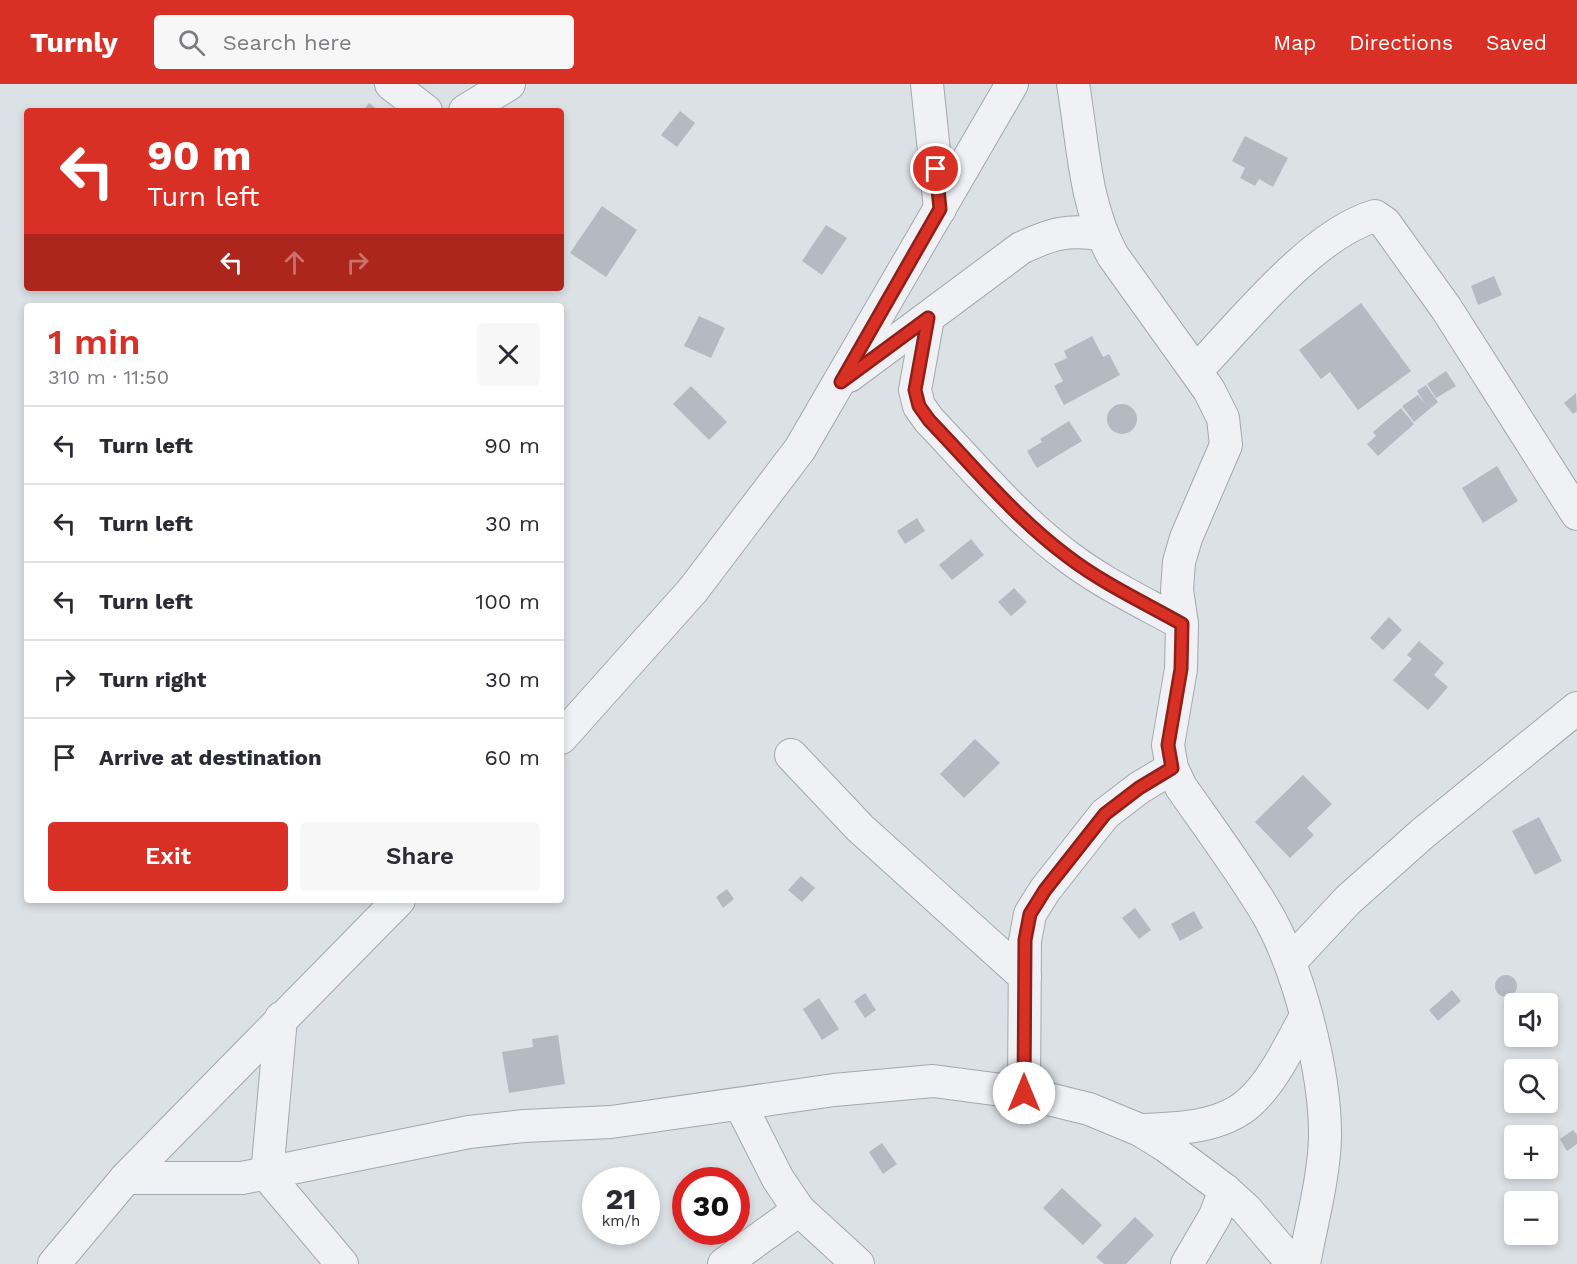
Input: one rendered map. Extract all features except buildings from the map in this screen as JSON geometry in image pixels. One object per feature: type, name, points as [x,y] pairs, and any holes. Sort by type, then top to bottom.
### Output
[{"type":"street","points":[[391,84],[422,108]]},
{"type":"street","points":[[470,108],[509,84]]},
{"type":"street","points":[[927,84],[940,209]]},
{"type":"street","points":[[564,735],[708,571],[800,449],[841,382],[1012,84]]},
{"type":"street","points":[[1073,84],[1091,206],[1100,234],[1113,256],[1209,390],[1223,418],[1226,445],[1186,538],[1179,562],[1177,590],[1182,624],[1181,669],[1168,745],[1172,768],[1181,787],[1264,909],[1290,962],[1306,1016],[1319,1074],[1325,1139],[1304,1264]]},
{"type":"street","points":[[1196,371],[1299,262],[1361,220],[1375,216],[1385,223],[1446,308],[1577,514]]},
{"type":"street","points":[[841,382],[1021,248],[1047,236],[1074,230],[1100,234]]},
{"type":"street","points":[[928,318],[915,390],[919,406],[929,420],[1014,509],[1065,555],[1100,580],[1182,624]]},
{"type":"street","points":[[1290,962],[1348,900],[1422,834],[1577,708]]},
{"type":"street","points":[[791,755],[860,828],[1025,977]]},
{"type":"street","points":[[1024,1093],[1025,940],[1030,914],[1045,890],[1105,814],[1139,788],[1172,768]]},
{"type":"street","points":[[54,1264],[126,1178],[396,903]]},
{"type":"street","points":[[1140,1130],[1181,1129],[1213,1122],[1250,1103],[1272,1074],[1306,1016]]},
{"type":"street","points":[[281,1018],[267,1175],[342,1264]]},
{"type":"street","points":[[126,1178],[242,1178],[267,1175],[469,1132],[524,1126],[611,1122],[834,1090],[933,1081],[1024,1093],[1089,1109],[1140,1130],[1226,1190],[1246,1209],[1293,1264]]},
{"type":"street","points":[[740,1104],[778,1179],[799,1210],[858,1264]]},
{"type":"street","points":[[1187,1264],[1215,1216],[1226,1190]]},
{"type":"street","points":[[724,1264],[799,1210]]},
{"type":"route","points":[[936,169],[940,209],[841,382],[928,318],[915,390],[919,406],[929,420],[1014,509],[1065,555],[1100,580],[1182,624],[1181,669],[1168,745],[1172,768],[1139,788],[1105,814],[1045,890],[1030,914],[1025,940],[1024,1093]]}]
